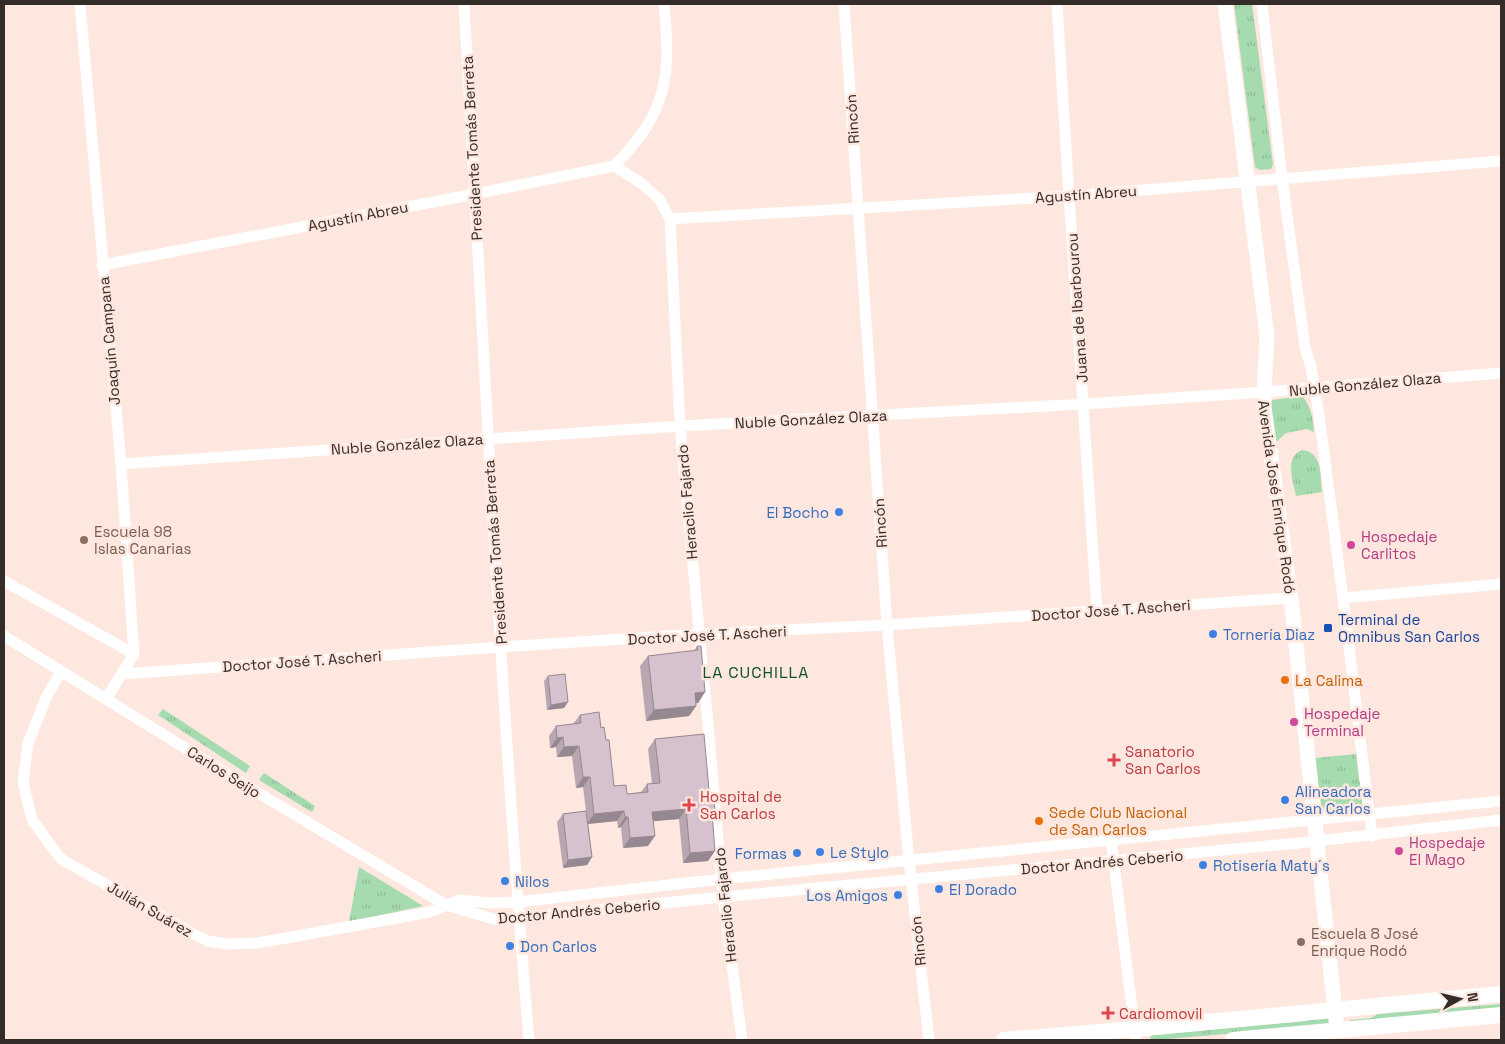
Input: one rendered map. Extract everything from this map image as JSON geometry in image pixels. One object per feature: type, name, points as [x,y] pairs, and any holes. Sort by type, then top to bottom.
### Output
[{"type":"main road","points":[[1004,1040],[1136,1035],[1335,1010],[1501,994]]},
{"type":"main road","points":[[1233,1040],[1338,1035],[1501,1015]]},
{"type":"street","name":"Joaquín Campana","points":[[80,4],[120,464],[134,654]]},
{"type":"street","name":"Presidente Tomás Berreta","points":[[464,4],[488,439],[519,918],[529,1040]]},
{"type":"street","points":[[614,166],[636,142],[657,108],[664,85],[668,61],[664,4]]},
{"type":"street","name":"Rincón","points":[[844,4],[887,625],[909,861],[929,1040]]},
{"type":"street","name":"Juana de Ibarbourou","points":[[1057,4],[1097,611]]},
{"type":"street","name":"Avenida José Enrique Rodó","points":[[1225,4],[1267,336],[1264,392],[1291,598],[1338,1035]]},
{"type":"street","points":[[1262,4],[1282,178],[1305,347],[1315,387],[1372,836]]},
{"type":"street","name":"Agustín Abreu","points":[[670,219],[1069,196],[1501,161]]},
{"type":"street","name":"Agustín Abreu","points":[[102,265],[614,166]]},
{"type":"street","name":"Heraclio Fajardo","points":[[614,166],[635,179],[660,200],[670,219],[680,426],[723,897],[742,1040]]},
{"type":"street","name":"Nuble González Olaza","points":[[120,464],[680,426],[1084,404],[1501,373]]},
{"type":"street","points":[[4,581],[134,654],[106,699]]},
{"type":"street","points":[[1343,598],[1501,584]]},
{"type":"street","name":"Doctor José T. Ascheri","points":[[122,674],[700,634],[887,625],[1291,598]]},
{"type":"street","name":"Carlos Seijo","points":[[4,636],[245,785],[446,905]]},
{"type":"street","name":"Julián Suárez","points":[[61,671],[46,698],[28,743],[23,782],[32,820],[61,859],[195,935],[208,941],[227,944],[258,943],[430,912],[446,905]]},
{"type":"street","name":"Doctor Andrés Ceberio","points":[[446,905],[460,900],[489,903],[518,902],[722,878],[1501,802]]},
{"type":"street","name":"Doctor Andrés Ceberio","points":[[446,905],[497,920],[1316,842],[1501,820]]},
{"type":"street","points":[[1111,839],[1136,1035]]},
{"type":"green space","points":[[1234,4],[1252,4],[1273,164],[1271,169],[1260,170],[1255,167]]},
{"type":"green space","points":[[1302,396],[1311,412],[1314,432],[1307,429],[1286,433],[1275,443],[1269,404],[1272,400]]},
{"type":"green space","points":[[1302,450],[1314,455],[1317,460],[1322,492],[1296,496],[1291,464],[1296,454]]},
{"type":"green space","points":[[163,709],[250,766],[246,773],[158,715]]},
{"type":"green space","points":[[1356,754],[1363,808],[1329,812],[1321,805],[1315,758]]},
{"type":"green space","points":[[264,773],[315,806],[312,812],[259,780]]},
{"type":"green space","points":[[359,867],[423,906],[349,922]]},
{"type":"green space","points":[[1501,1004],[1501,1010],[1352,1023],[1350,1020],[1371,1018],[1378,1014]]},
{"type":"green space","points":[[1330,1016],[1331,1025],[1156,1040],[1151,1040],[1150,1038],[1152,1035],[1306,1021],[1309,1018]]},
{"type":"building","points":[[697,646],[701,646],[705,692],[695,693],[696,706],[654,710],[648,656],[698,650]]},
{"type":"building","points":[[565,674],[568,702],[551,705],[548,676]]},
{"type":"building","points":[[599,712],[601,728],[604,727],[606,740],[609,740],[614,786],[626,785],[627,794],[648,792],[647,784],[660,783],[655,739],[704,734],[710,801],[714,800],[715,811],[712,812],[715,851],[690,853],[686,809],[652,812],[655,836],[630,838],[628,817],[625,817],[624,811],[594,814],[590,777],[583,777],[579,746],[564,747],[563,737],[557,738],[556,726],[581,723],[580,715]]},
{"type":"building","points":[[586,811],[592,857],[568,860],[563,814]]},
{"type":"place","name":"El Bocho","points":[[839,512]]},
{"type":"place","name":"Escuela 98 Islas Canarias","points":[[84,540]]},
{"type":"place","name":"Hospedaje Carlitos","points":[[1351,545]]},
{"type":"place","name":"Terminal de Omnibus San Carlos","points":[[1328,628]]},
{"type":"place","name":"Tornería Diaz","points":[[1213,634]]},
{"type":"place","name":"La Calima","points":[[1285,680]]},
{"type":"place","name":"Hospedaje Terminal","points":[[1294,722]]},
{"type":"place","name":"Sanatorio San Carlos","points":[[1114,760]]},
{"type":"place","name":"Alineadora San Carlos","points":[[1285,800]]},
{"type":"place","name":"Hospital de San Carlos","points":[[689,805]]},
{"type":"place","name":"Sede Club Nacional de San Carlos","points":[[1039,821]]},
{"type":"place","name":"Hospedaje El Mago","points":[[1399,851]]},
{"type":"place","name":"Le Stylo","points":[[820,852]]},
{"type":"place","name":"Formas","points":[[797,853]]},
{"type":"place","name":"Rotisería Maty´s","points":[[1203,865]]},
{"type":"place","name":"Nilos","points":[[505,881]]},
{"type":"place","name":"El Dorado","points":[[939,889]]},
{"type":"place","name":"Los Amigos","points":[[898,895]]},
{"type":"place","name":"Escuela 8 José Enrique Rodó","points":[[1301,942]]},
{"type":"place","name":"Don Carlos","points":[[510,946]]},
{"type":"place","name":"Cardiomovil","points":[[1108,1013]]},
{"type":"district","name":"LA CUCHILLA","points":[[756,672]]}]
